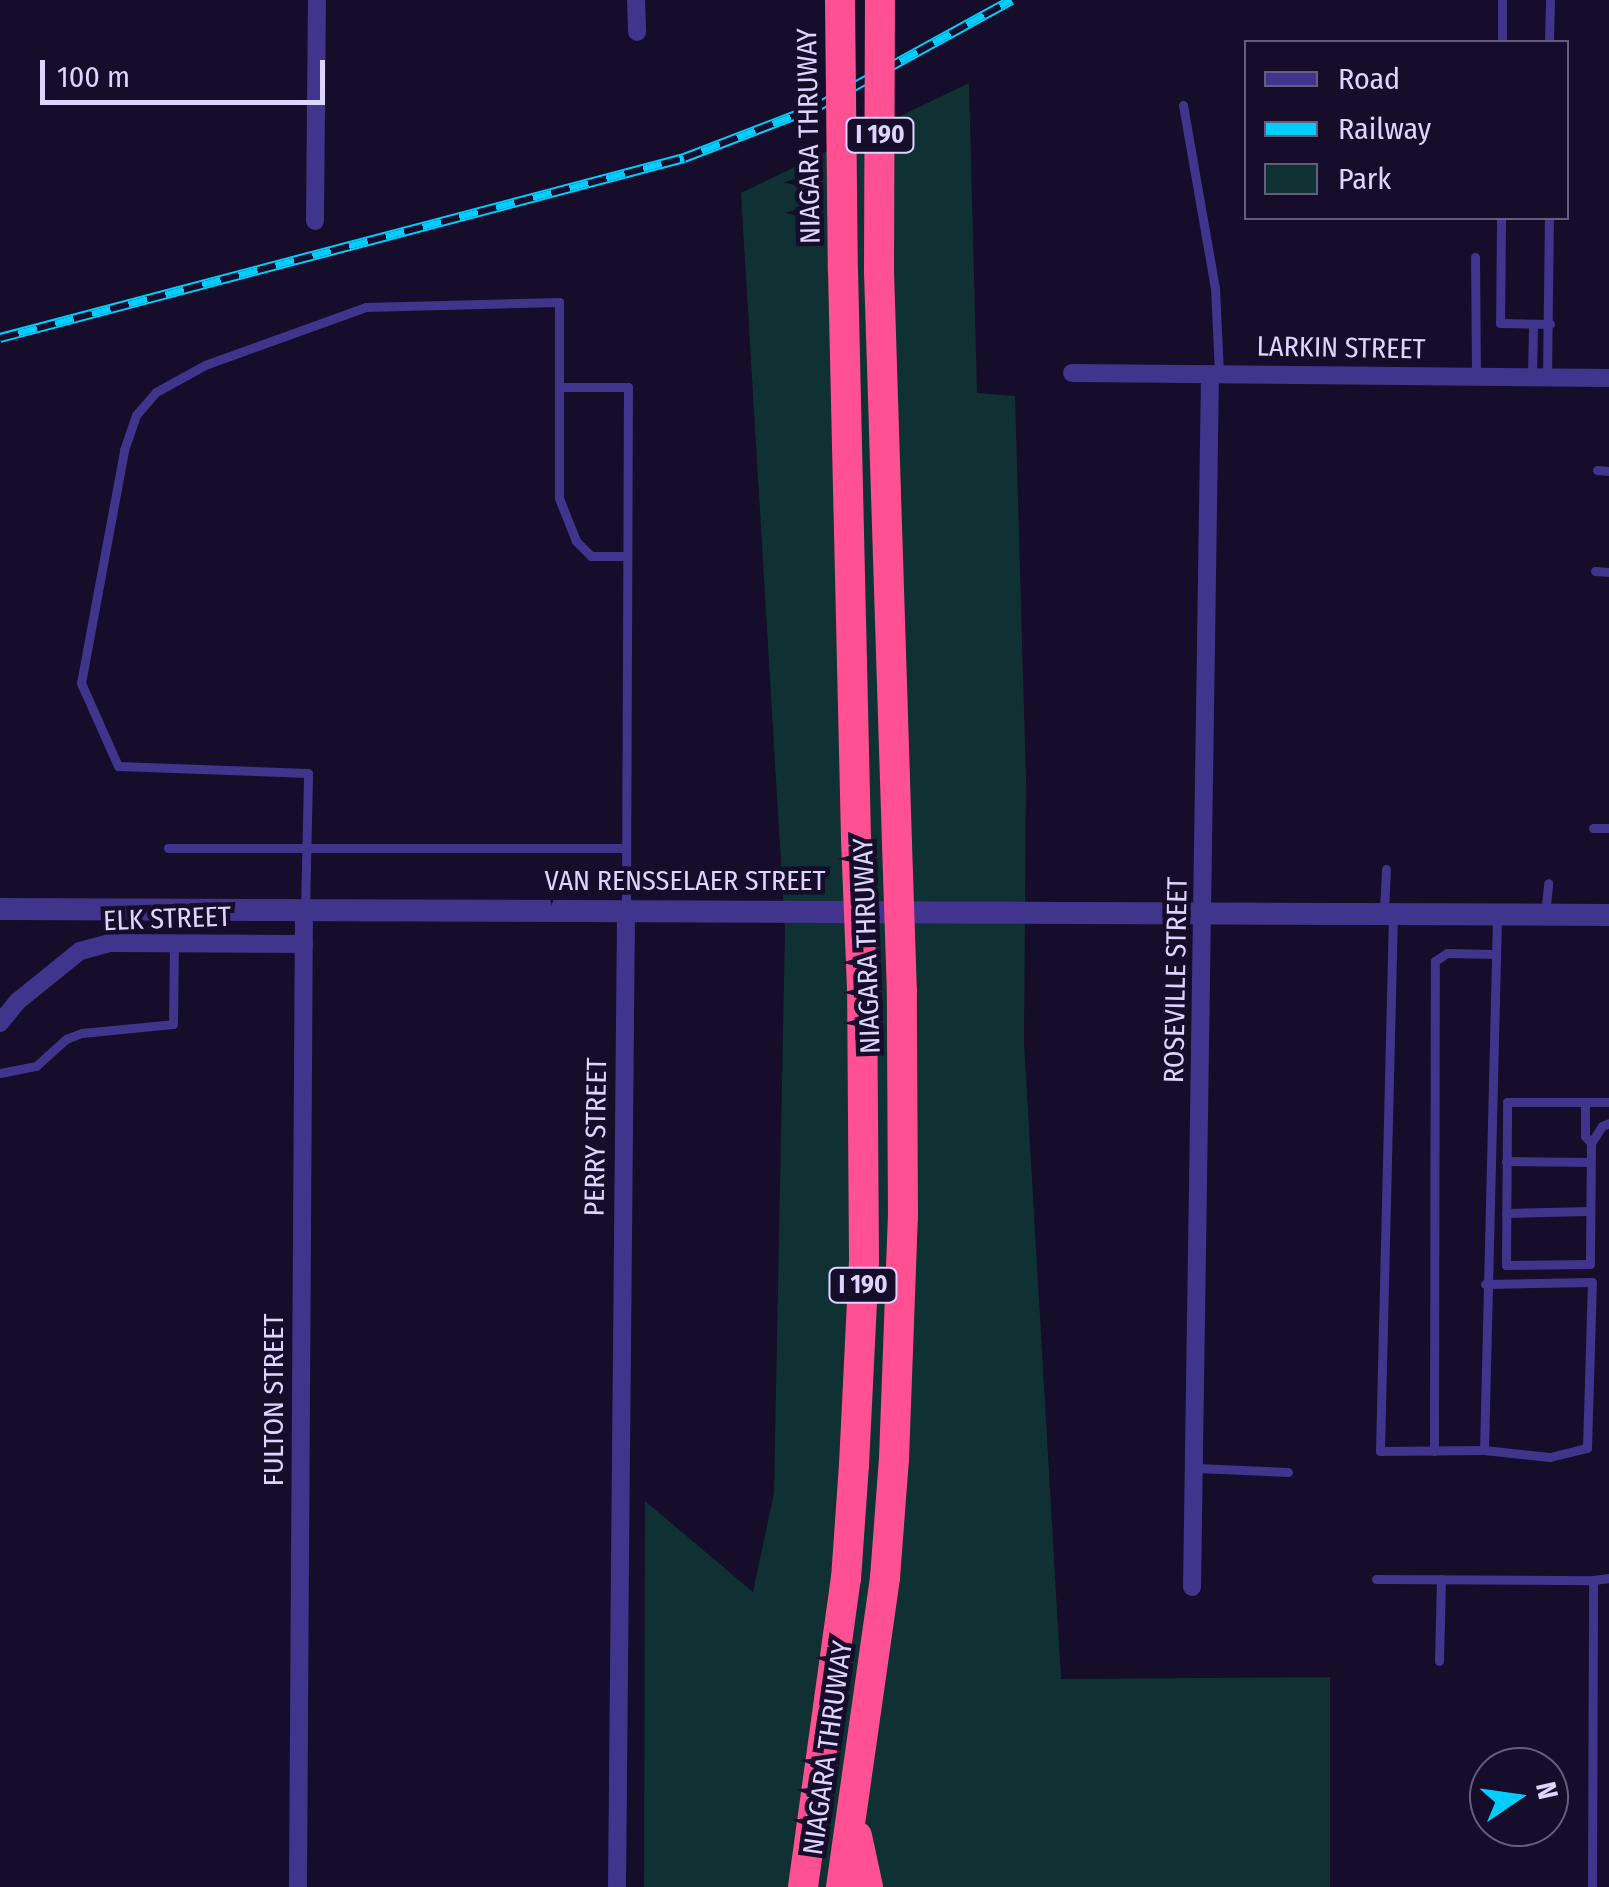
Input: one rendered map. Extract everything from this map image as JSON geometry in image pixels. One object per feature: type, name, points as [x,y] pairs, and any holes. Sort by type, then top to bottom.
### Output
[{"type":"highway","name":"NIAGARA THRUWAY","points":[[802,1887],[846,1579],[864,1261],[862,991],[840,0]]},
{"type":"highway","name":"NIAGARA THRUWAY","points":[[841,1887],[885,1578],[902,1256],[902,990],[880,271],[880,0]]},
{"type":"highway","points":[[853,1818],[868,1887]]},
{"type":"street","points":[[316,220],[317,0]]},
{"type":"street","points":[[636,0],[637,32]]},
{"type":"street","name":"LARKIN STREET","points":[[1072,373],[1609,378]]},
{"type":"street","name":"ROSEVILLE STREET","points":[[1192,1587],[1214,374]]},
{"type":"street","name":"VAN RENSSELAER STREET","points":[[0,909],[1609,916]]},
{"type":"street","name":"PERRY STREET","points":[[616,1887],[626,911]]},
{"type":"street","name":"FULTON STREET","points":[[298,1887],[304,912]]},
{"type":"street","name":"ELK STREET","points":[[0,1023],[18,1001],[80,951],[109,944],[304,944]]},
{"type":"lane","points":[[1502,0],[1502,40]]},
{"type":"lane","points":[[1550,0],[1550,40]]},
{"type":"lane","points":[[1182,104],[1215,288],[1214,374]]},
{"type":"lane","points":[[1501,220],[1500,323],[1550,324]]},
{"type":"lane","points":[[1540,377],[1550,324],[1549,220]]},
{"type":"lane","points":[[1475,257],[1476,376]]},
{"type":"lane","points":[[304,912],[308,773],[118,766],[94,722],[81,683],[124,450],[136,416],[156,392],[205,365],[366,307],[559,302],[559,498],[576,541],[591,556],[627,556]]},
{"type":"lane","points":[[1533,324],[1540,377]]},
{"type":"lane","name":"PERRY STREET","points":[[559,387],[628,387],[626,911]]},
{"type":"lane","points":[[1597,470],[1609,470]]},
{"type":"lane","points":[[1595,571],[1609,572]]},
{"type":"lane","points":[[1592,828],[1609,828]]},
{"type":"lane","points":[[168,848],[626,848]]},
{"type":"lane","points":[[1386,869],[1389,913],[1380,1451],[1484,1450],[1550,1457],[1586,1448],[1592,1282],[1485,1284]]},
{"type":"lane","points":[[1546,914],[1548,883]]},
{"type":"lane","points":[[1484,1450],[1485,1284],[1497,914]]},
{"type":"lane","points":[[0,1073],[36,1066],[66,1039],[82,1033],[173,1024],[174,944]]},
{"type":"lane","points":[[1434,1450],[1435,961],[1447,953],[1496,954]]},
{"type":"lane","points":[[1609,1102],[1507,1102],[1506,1265],[1590,1264],[1591,1143],[1602,1126],[1609,1123]]},
{"type":"lane","points":[[1585,1102],[1584,1136],[1591,1143]]},
{"type":"lane","points":[[1506,1161],[1590,1162]]},
{"type":"lane","points":[[1506,1213],[1590,1211]]},
{"type":"lane","points":[[1197,1468],[1288,1472]]},
{"type":"lane","points":[[1376,1579],[1609,1578]]},
{"type":"lane","points":[[1439,1660],[1441,1579]]},
{"type":"lane","points":[[1592,1887],[1593,1580]]},
{"type":"green space","points":[[969,83],[977,393],[1015,396],[1026,780],[1024,1042],[1061,1679],[1330,1677],[1330,1887],[644,1887],[645,1501],[753,1592],[774,1493],[785,930],[741,193]]},
{"type":"railway","points":[[0,338],[684,158],[817,107],[1012,0]]}]
